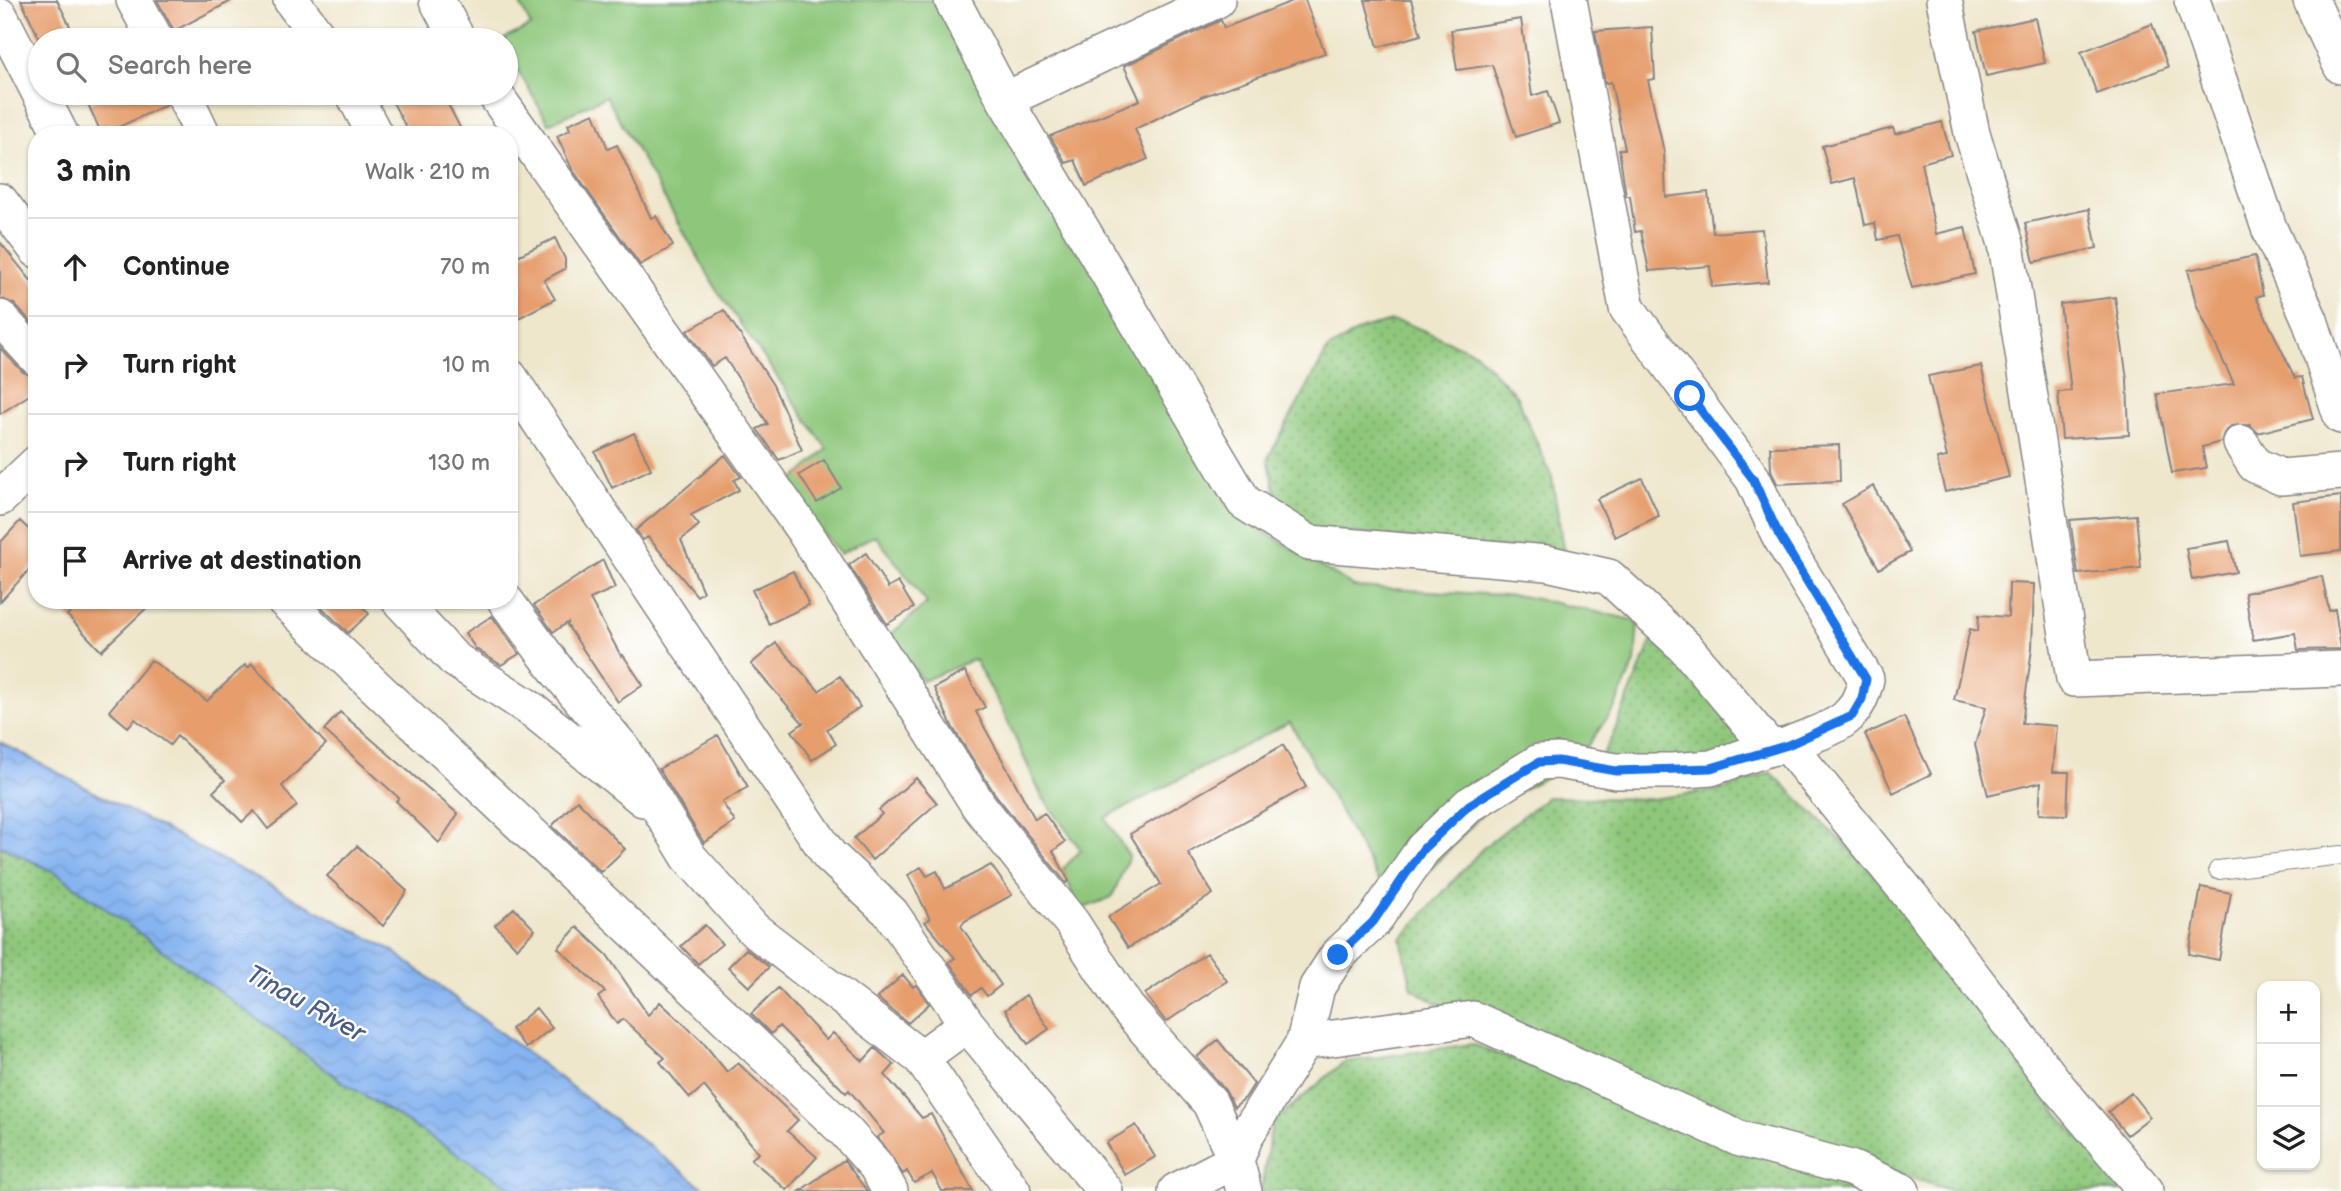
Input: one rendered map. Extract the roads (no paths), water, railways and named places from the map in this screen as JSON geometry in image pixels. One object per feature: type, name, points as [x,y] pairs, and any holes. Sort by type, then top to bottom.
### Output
[{"type":"street","points":[[134,0],[149,28]]},
{"type":"street","points":[[291,0],[312,28]]},
{"type":"street","points":[[437,0],[452,28]]},
{"type":"street","points":[[951,0],[1005,100],[1244,502],[1309,542],[1547,563],[1609,577],[1685,647],[1779,747],[1923,910],[2058,1087],[2146,1191]]},
{"type":"street","points":[[1005,100],[1217,0]]},
{"type":"street","points":[[1240,1176],[1246,1135],[1304,1042],[1317,987],[1338,955],[1373,922],[1423,849],[1469,805],[1539,762],[1558,761],[1616,771],[1711,768],[1779,747],[1852,716],[1862,699],[1866,679],[1779,535],[1753,479],[1627,308],[1569,0]]},
{"type":"street","points":[[1944,0],[1972,133],[2006,244],[2074,679],[2341,669]]},
{"type":"street","points":[[2192,0],[2269,228],[2310,320],[2341,416]]},
{"type":"street","points":[[2311,0],[2341,66]]},
{"type":"street","points":[[0,16],[28,71]]},
{"type":"street","points":[[46,105],[56,126]]},
{"type":"street","points":[[189,105],[199,126]]},
{"type":"street","points":[[359,105],[370,126]]},
{"type":"street","points":[[502,105],[517,126]]},
{"type":"street","points":[[518,127],[804,531],[979,806],[1072,923],[1127,1008],[1210,1103],[1240,1176]]},
{"type":"street","points":[[0,201],[28,238]]},
{"type":"street","points":[[0,317],[28,348]]},
{"type":"street","points":[[518,389],[829,855],[891,913],[967,1024],[1105,1191]]},
{"type":"street","points":[[2241,443],[2255,465],[2281,477],[2341,472]]},
{"type":"street","points":[[0,498],[28,472]]},
{"type":"street","points":[[294,609],[846,1132],[876,1166],[890,1191]]},
{"type":"street","points":[[407,609],[454,659],[534,711],[664,817]]},
{"type":"street","points":[[512,609],[558,672],[623,749],[689,857],[753,929],[921,1058],[1013,1191]]},
{"type":"street","points":[[1304,1042],[1472,1019],[1740,1139],[1850,1168],[1902,1191]]},
{"type":"street","points":[[921,1058],[967,1024]]},
{"type":"street","points":[[1176,1191],[1240,1176]]},
{"type":"lane","points":[[2218,870],[2341,855]]},
{"type":"water","name":"Tinau River","points":[[0,742],[392,950],[708,1191],[517,1191],[343,1082],[57,873],[0,846]]}]
